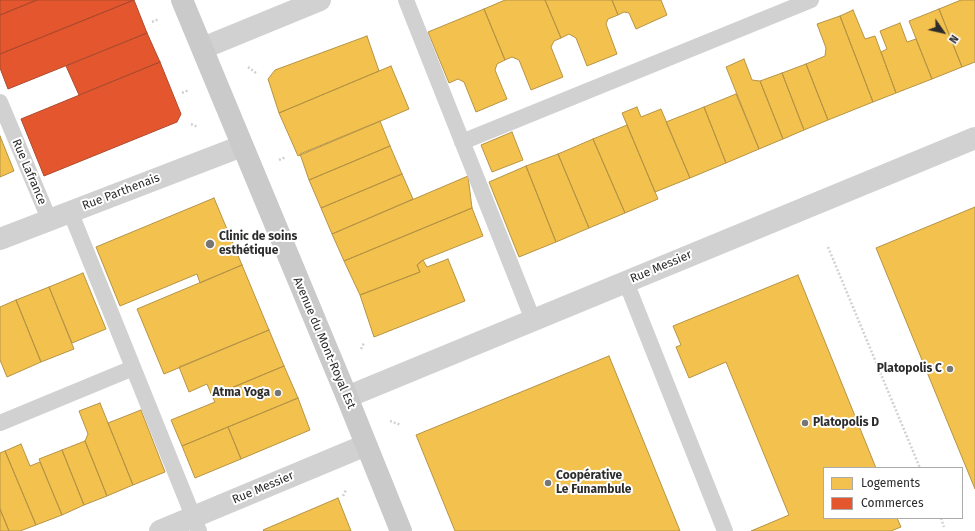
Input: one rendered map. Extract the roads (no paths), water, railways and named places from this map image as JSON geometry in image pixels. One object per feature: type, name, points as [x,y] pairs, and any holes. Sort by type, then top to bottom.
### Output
[{"type":"main road","name":"Avenue du Mont-Royal Est","points":[[182,0],[401,531]]},
{"type":"street","points":[[203,48],[320,0]]},
{"type":"street","name":"Rue Messier","points":[[347,397],[975,138]]},
{"type":"street","name":"Rue Parthenais","points":[[0,239],[242,146]]},
{"type":"street","name":"Rue Messier","points":[[160,531],[196,524],[366,445]]},
{"type":"lane","points":[[406,0],[533,320]]},
{"type":"lane","points":[[462,142],[811,0]]},
{"type":"lane","name":"Rue Lafrance","points":[[0,102],[49,219]]},
{"type":"lane","points":[[70,211],[196,524]]},
{"type":"lane","points":[[626,282],[726,531]]},
{"type":"lane","points":[[0,423],[133,368]]},
{"type":"place","name":"Clinic de soins esthétique","points":[[210,244]]},
{"type":"place","name":"Platopolis C","points":[[950,369]]},
{"type":"place","name":"Atma Yoga","points":[[278,393]]},
{"type":"place","name":"Platopolis D","points":[[805,423]]},
{"type":"place","name":"Coopérative Le Funambule","points":[[548,483]]}]
